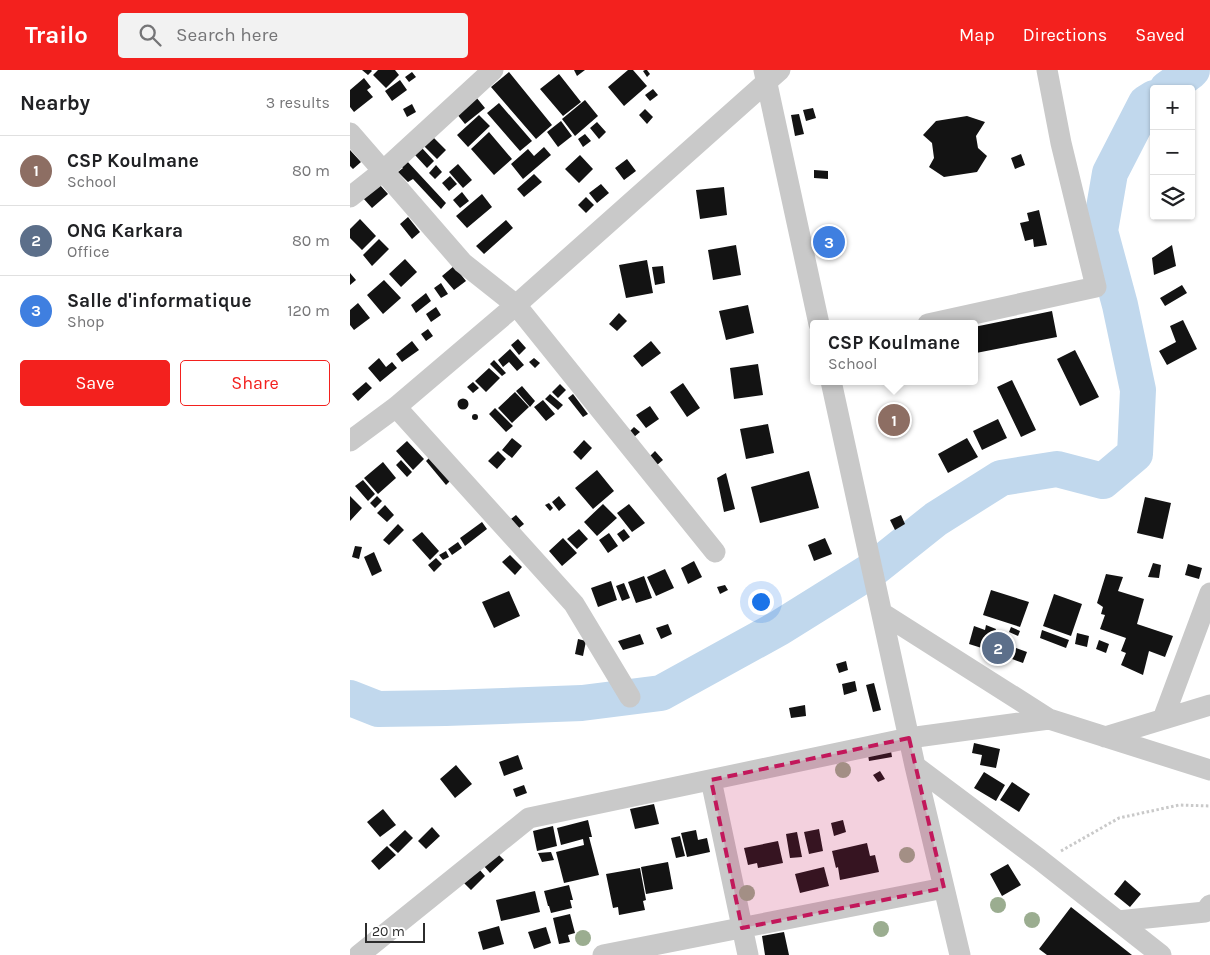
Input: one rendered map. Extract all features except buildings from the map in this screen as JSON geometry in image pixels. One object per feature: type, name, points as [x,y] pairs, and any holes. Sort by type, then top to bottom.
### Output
[{"type":"street","points":[[350,198],[383,171],[492,70]]},
{"type":"street","points":[[946,320],[1096,287],[1061,143],[1047,70]]},
{"type":"street","points":[[350,441],[396,407],[516,305],[770,74]]},
{"type":"street","points":[[770,74],[818,320]]},
{"type":"street","points":[[350,133],[462,263],[516,305],[715,552]]},
{"type":"street","points":[[832,385],[915,766],[960,955]]},
{"type":"street","points":[[396,407],[574,604],[630,697]]},
{"type":"street","points":[[1164,719],[1210,593]]},
{"type":"street","points":[[882,613],[1049,719],[1210,770]]},
{"type":"street","points":[[1105,737],[1210,706]]},
{"type":"street","points":[[359,955],[529,818],[909,738],[1049,719]]},
{"type":"street","points":[[915,766],[1039,859],[1161,955]]},
{"type":"street","points":[[711,780],[748,955]]},
{"type":"street","points":[[604,955],[944,888]]},
{"type":"street","points":[[1118,921],[1205,912],[1210,905]]},
{"type":"path","points":[[1039,859],[1063,850],[1119,818],[1179,805],[1210,806]]},
{"type":"highlighted area","points":[[909,738],[944,888],[742,928],[711,780]]},
{"type":"waterway","points":[[1172,85],[1192,70]]},
{"type":"waterway","points":[[350,698],[378,709],[446,708],[582,703],[661,693],[779,628],[872,570],[936,519],[1001,478],[1057,469],[1103,481],[1135,454],[1138,390],[1120,305],[1100,231],[1110,173],[1146,103],[1150,100]]},
{"type":"place","name":"Salle d'informatique","points":[[829,242]]},
{"type":"place","name":"CSP Koulmane","points":[[894,420]]},
{"type":"place","name":"ONG Karkara","points":[[998,648]]}]
